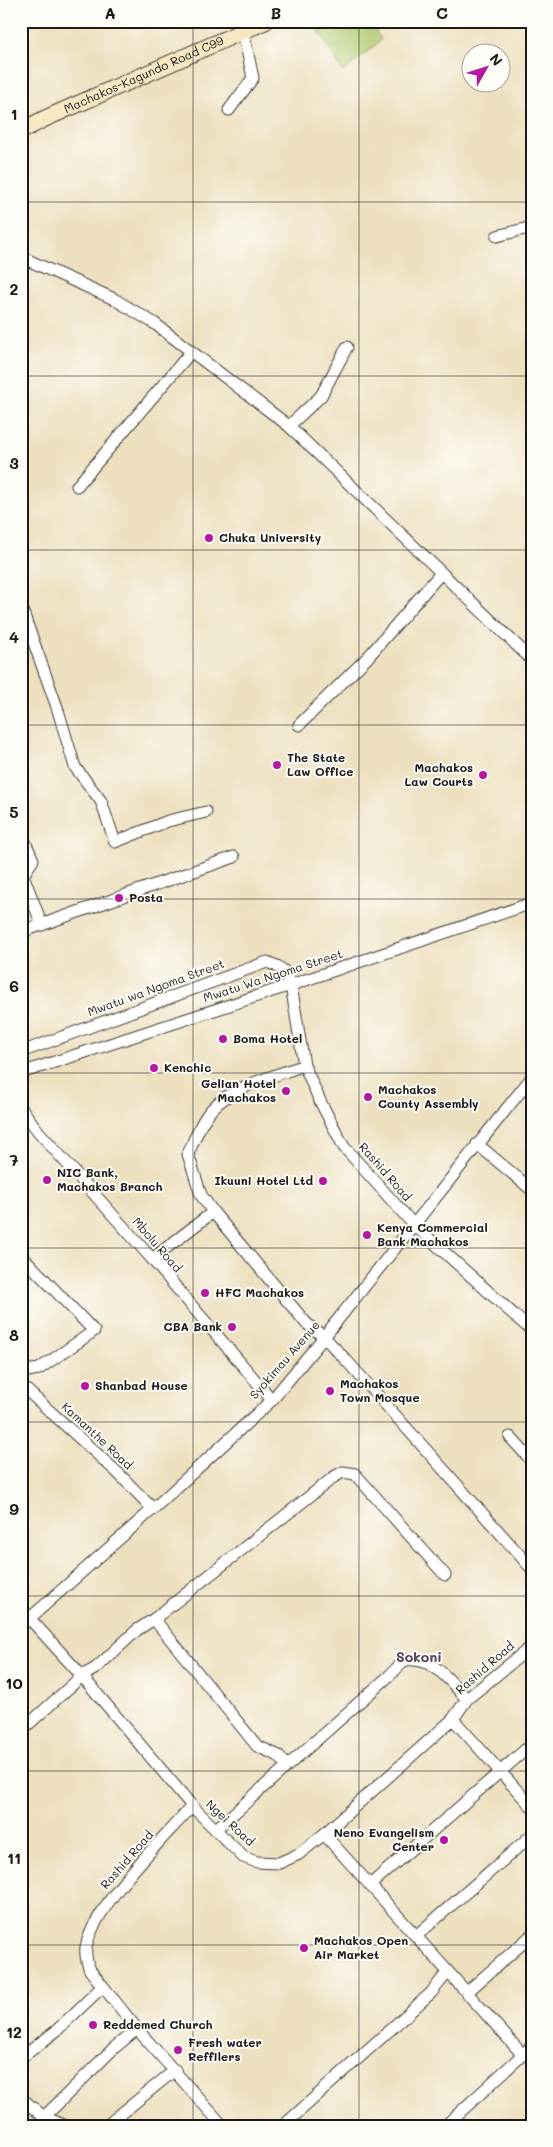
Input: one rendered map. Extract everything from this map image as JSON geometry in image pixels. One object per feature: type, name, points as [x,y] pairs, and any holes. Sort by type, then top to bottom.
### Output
[{"type":"main road","name":"Machakos-Kagundo Road C99","points":[[21,131],[253,25]]},
{"type":"street","points":[[228,110],[253,78],[253,25]]},
{"type":"street","points":[[497,236],[532,226]]},
{"type":"street","points":[[21,257],[114,299],[154,323],[289,426],[532,660]]},
{"type":"street","points":[[289,426],[321,396],[347,347]]},
{"type":"street","points":[[76,486],[192,352]]},
{"type":"street","points":[[299,726],[368,657],[441,573]]},
{"type":"street","points":[[21,607],[57,707],[75,767],[100,801],[115,842],[168,822],[206,812]]},
{"type":"street","points":[[21,833],[33,860],[22,875],[42,925]]},
{"type":"street","points":[[21,932],[234,857]]},
{"type":"street","name":"Mwatu Wa Ngoma Street","points":[[21,1073],[291,985],[532,903]]},
{"type":"street","name":"Mwatu wa Ngoma Street","points":[[21,1052],[267,962],[285,972],[291,985]]},
{"type":"street","name":"Rashid Road","points":[[291,985],[304,1065],[344,1147],[413,1224],[532,1331]]},
{"type":"street","points":[[304,1065],[235,1092],[222,1099],[208,1114],[188,1154],[201,1195],[213,1212],[306,1323],[324,1337],[532,1569]]},
{"type":"street","name":"Syokimau Avenue","points":[[25,1622],[153,1509],[272,1400],[532,1077]]},
{"type":"street","name":"Mbolu Road","points":[[21,1108],[38,1131],[272,1400]]},
{"type":"street","points":[[477,1144],[532,1190]]},
{"type":"street","points":[[152,1260],[213,1212]]},
{"type":"street","points":[[21,1255],[94,1331],[39,1369],[21,1372]]},
{"type":"street","name":"Kamanthe Road","points":[[21,1385],[118,1473],[153,1509]]},
{"type":"street","points":[[510,1437],[532,1461]]},
{"type":"street","points":[[21,1731],[82,1676],[96,1668],[137,1630],[154,1619],[334,1477],[343,1472],[355,1474],[445,1575]]},
{"type":"street","name":"Ngei Road","points":[[21,1609],[25,1622],[82,1676],[192,1806],[243,1857],[256,1862],[279,1863],[299,1854],[324,1834]]},
{"type":"street","points":[[154,1619],[257,1746],[279,1756],[286,1765]]},
{"type":"street","name":"Rashid Road","points":[[324,1834],[453,1719],[467,1700],[532,1646]]},
{"type":"street","points":[[216,1829],[405,1660],[418,1658],[433,1665],[467,1700]]},
{"type":"street","points":[[453,1719],[532,1807]]},
{"type":"street","points":[[370,1885],[532,1744]]},
{"type":"street","name":"Rashid Road","points":[[192,1806],[111,1898],[86,1947],[86,1961],[90,1970],[137,2028],[223,2126]]},
{"type":"street","points":[[324,1834],[523,2055]]},
{"type":"street","points":[[416,1936],[532,1835]]},
{"type":"street","points":[[468,1992],[532,1935]]},
{"type":"street","points":[[284,2126],[431,1993],[448,1972]]},
{"type":"street","points":[[21,2058],[56,2031],[103,1986]]},
{"type":"street","points":[[44,2117],[137,2028]]},
{"type":"street","points":[[445,2126],[532,2046]]},
{"type":"street","points":[[106,2126],[175,2070]]},
{"type":"street","points":[[21,2098],[44,2117],[66,2126]]},
{"type":"green space","points":[[370,21],[381,40],[343,72],[313,22]]},
{"type":"place","name":"Chuka University","points":[[209,538]]},
{"type":"place","name":"The State Law Office","points":[[277,765]]},
{"type":"place","name":"Machakos Law Courts","points":[[483,775]]},
{"type":"place","name":"Posta","points":[[119,898]]},
{"type":"place","name":"Boma Hotel","points":[[223,1039]]},
{"type":"place","name":"Kenchic","points":[[154,1068]]},
{"type":"place","name":"Gelian Hotel Machakos","points":[[286,1091]]},
{"type":"place","name":"Machakos County Assembly","points":[[368,1097]]},
{"type":"place","name":"NIC Bank, Machakos Branch","points":[[47,1180]]},
{"type":"place","name":"Ikuuni Hotel Ltd","points":[[323,1181]]},
{"type":"place","name":"Kenya Commercial Bank Machakos","points":[[367,1235]]},
{"type":"place","name":"HFC Machakos","points":[[205,1293]]},
{"type":"place","name":"CBA Bank","points":[[232,1327]]},
{"type":"place","name":"Shanbad House","points":[[85,1386]]},
{"type":"place","name":"Machakos Town Mosque","points":[[330,1391]]},
{"type":"place","name":"Neno Evangelism Center","points":[[444,1840]]},
{"type":"place","name":"Machakos Open Air Market","points":[[304,1948]]},
{"type":"place","name":"Reddemed Church","points":[[93,2025]]},
{"type":"place","name":"Fresh water Reffilers","points":[[178,2050]]},
{"type":"district","name":"Sokoni","points":[[419,1657]]}]
